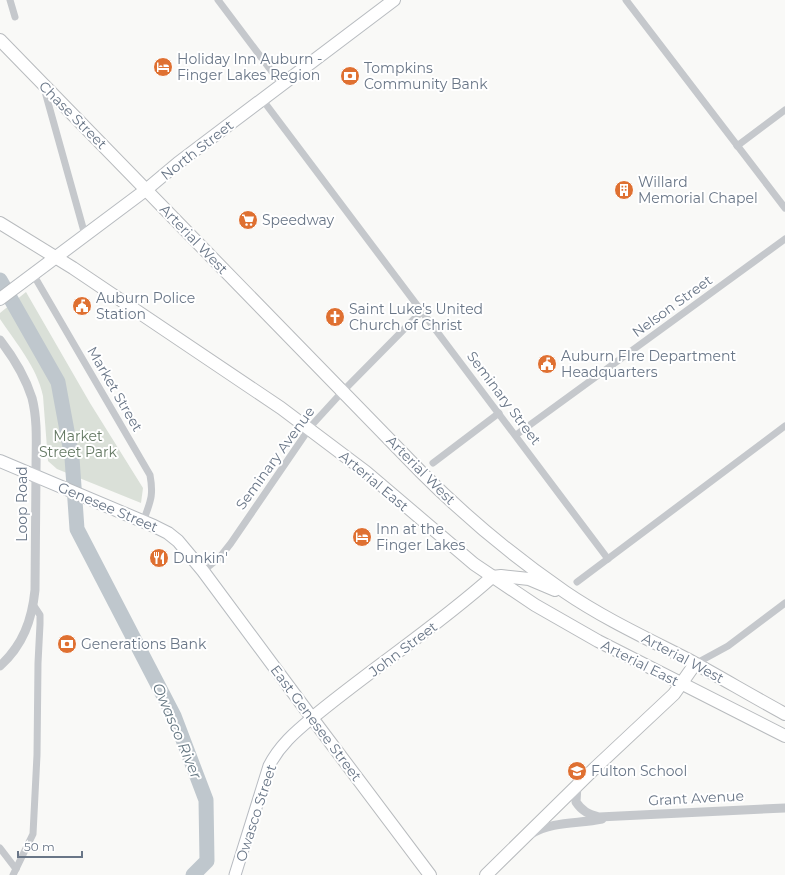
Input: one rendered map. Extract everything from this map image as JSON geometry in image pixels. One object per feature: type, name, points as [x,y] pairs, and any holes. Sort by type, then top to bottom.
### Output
[{"type":"main road","name":"North Street","points":[[0,299],[147,190],[178,163],[394,0]]},
{"type":"main road","name":"Chase Street","points":[[0,40],[147,190]]},
{"type":"main road","name":"Arterial West","points":[[147,190],[343,392],[462,512],[490,536],[565,592],[587,606],[785,714]]},
{"type":"main road","name":"Arterial East","points":[[0,223],[55,257],[231,374],[310,429],[366,472],[462,555],[492,577],[566,624],[680,684],[785,736]]},
{"type":"main road","name":"Genesee Street","points":[[0,461],[168,533],[178,541],[203,571]]},
{"type":"main road","name":"East Genesee Street","points":[[203,571],[430,875]]},
{"type":"main road","points":[[492,577],[502,576],[529,579],[553,590],[565,592]]},
{"type":"main road","name":"John Street","points":[[312,718],[427,631],[492,577]]},
{"type":"main road","points":[[486,875],[577,785],[674,694],[695,664]]},
{"type":"main road","name":"Owasco Street","points":[[235,875],[270,766],[278,751],[312,718]]},
{"type":"street","points":[[10,0],[15,17]]},
{"type":"street","points":[[218,0],[282,85]]},
{"type":"street","points":[[626,0],[785,208]]},
{"type":"street","points":[[43,84],[85,235]]},
{"type":"street","name":"Seminary Street","points":[[262,100],[608,559]]},
{"type":"street","points":[[737,146],[785,110]]},
{"type":"street","name":"Nelson Street","points":[[516,435],[785,239]]},
{"type":"street","name":"Market Street","points":[[33,274],[150,476],[153,488],[152,498],[142,522]]},
{"type":"street","name":"Seminary Avenue","points":[[203,571],[220,557],[231,543],[310,429],[343,392],[422,311]]},
{"type":"street","name":"Loop Road","points":[[0,340],[16,361],[26,382],[32,400],[36,431],[34,606],[30,623],[22,641],[0,666]]},
{"type":"street","points":[[433,463],[499,413]]},
{"type":"street","points":[[577,582],[785,426]]},
{"type":"street","points":[[695,664],[728,646],[785,603]]},
{"type":"street","points":[[15,872],[33,834],[37,755],[40,624],[40,616],[34,606]]},
{"type":"street","points":[[577,785],[576,802],[580,808],[588,814],[599,817],[609,817]]},
{"type":"street","name":"Grant Avenue","points":[[609,817],[785,808]]},
{"type":"street","points":[[521,841],[535,832],[552,825],[588,822],[609,817]]},
{"type":"street","points":[[0,848],[15,872]]},
{"type":"green space","name":"Market Street Park","points":[[26,292],[90,403],[143,488],[141,503],[57,469],[48,461],[43,396],[40,385],[31,365],[0,319],[0,313]]},
{"type":"waterway","name":"Owasco River","points":[[0,280],[58,382],[72,458],[77,529],[174,716],[206,800],[207,861],[193,875]]},
{"type":"place","name":"Holiday Inn Auburn - Finger Lakes Region","points":[[163,67]]},
{"type":"place","name":"Tompkins Community Bank","points":[[350,76]]},
{"type":"place","name":"Willard Memorial Chapel","points":[[624,190]]},
{"type":"place","name":"Speedway","points":[[248,220]]},
{"type":"place","name":"Auburn Police Station","points":[[82,306]]},
{"type":"place","name":"Saint Luke's United Church of Christ","points":[[335,317]]},
{"type":"place","name":"Auburn FIre Department Headquarters","points":[[547,364]]},
{"type":"place","name":"Inn at the Finger Lakes","points":[[362,537]]},
{"type":"place","name":"Dunkin'","points":[[159,558]]},
{"type":"place","name":"Generations Bank","points":[[67,644]]},
{"type":"place","name":"Fulton School","points":[[577,771]]}]
